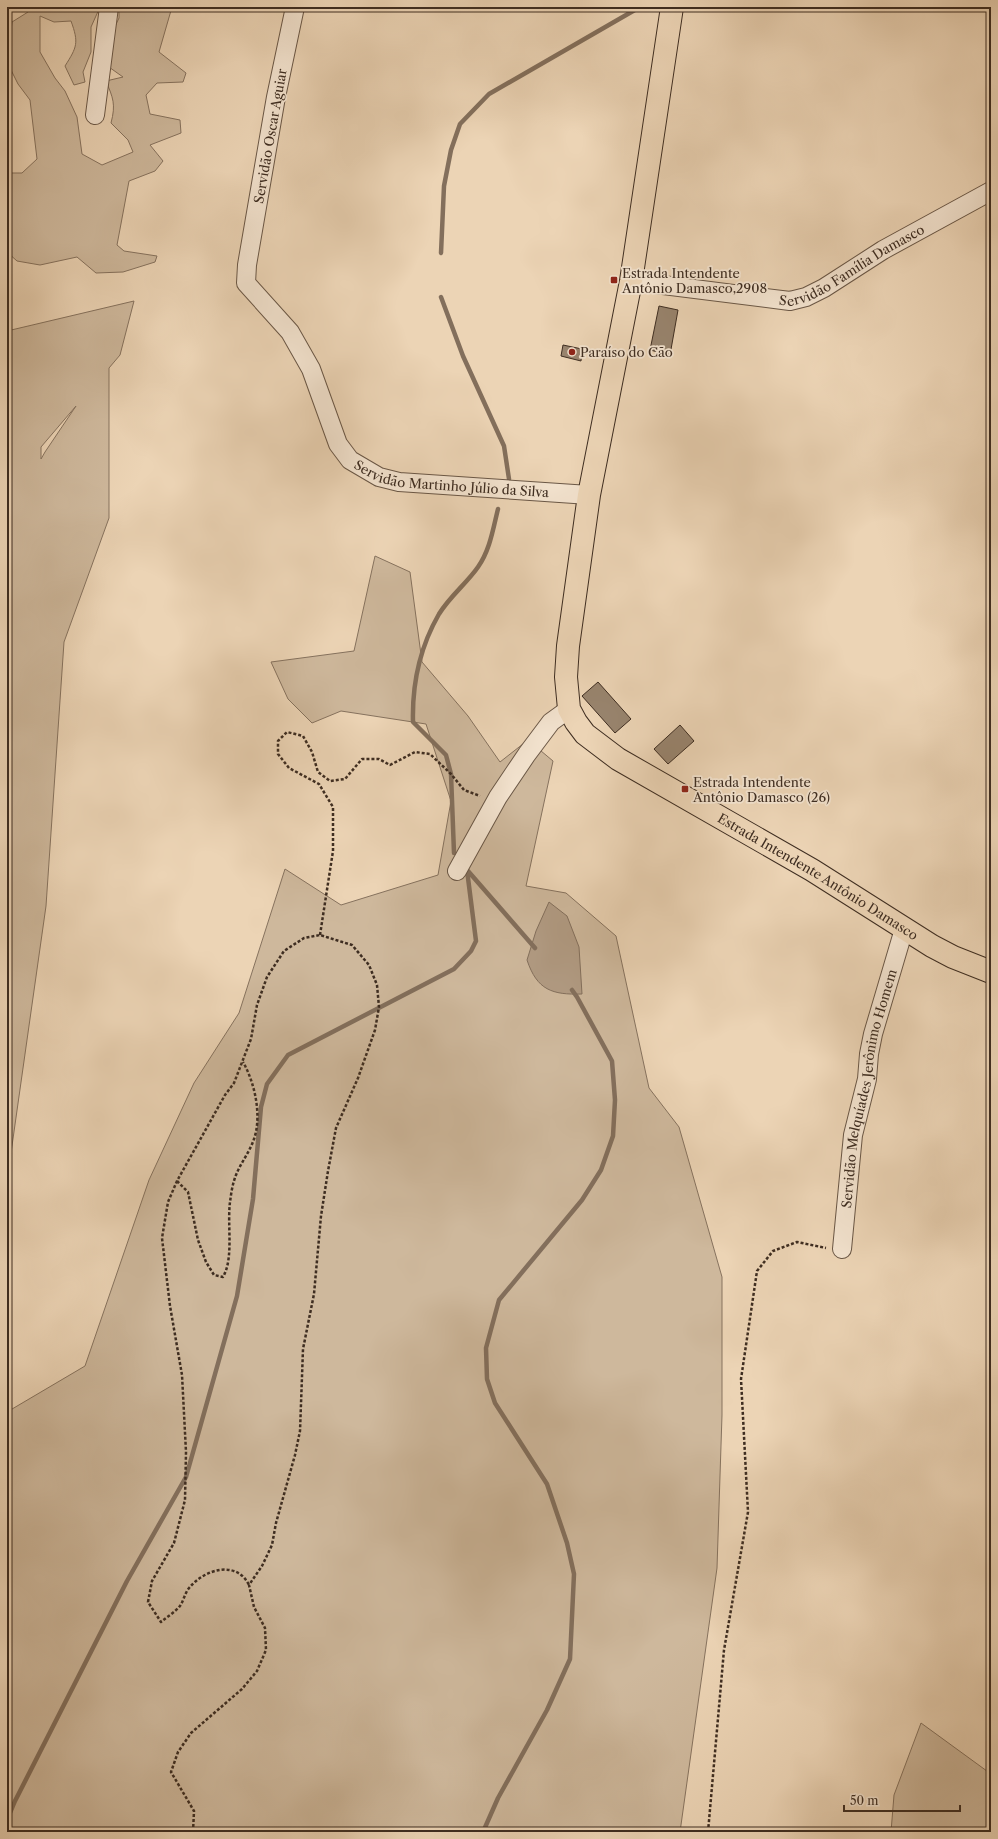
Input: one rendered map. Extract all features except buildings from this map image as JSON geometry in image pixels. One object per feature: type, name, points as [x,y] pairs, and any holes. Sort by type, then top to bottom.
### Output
[{"type":"main road","name":"Estrada Intendente Antônio Damasco","points":[[672,7],[631,281],[589,495],[568,646],[566,677],[569,709],[585,734],[606,751],[812,870],[904,929],[953,957],[991,972]]},
{"type":"street","points":[[95,115],[109,7]]},
{"type":"street","name":"Servidão Oscar Aguiar","points":[[247,265],[276,97],[295,7]]},
{"type":"street","name":"Servidão Família Damasco","points":[[631,281],[790,301],[806,297],[883,250],[991,191]]},
{"type":"street","name":"Servidão Martinho Júlio da Silva","points":[[247,265],[246,283],[290,332],[311,369],[338,444],[350,460],[364,470],[379,477],[399,482],[589,495]]},
{"type":"street","points":[[457,871],[498,797],[541,734],[551,722],[569,709]]},
{"type":"street","name":"Servidão Melquíades Jerônimo Homem","points":[[842,1249],[853,1135],[867,1079],[869,1054],[873,1034],[904,929]]},
{"type":"path","points":[[320,935],[333,850],[333,807],[319,784],[290,768],[278,754],[278,741],[287,732],[303,736],[312,752],[318,772],[330,781],[345,779],[362,759],[379,759],[390,765],[416,752],[430,754],[451,774],[464,790],[478,796],[498,797]]},
{"type":"path","points":[[193,1832],[194,1811],[171,1772],[178,1752],[191,1733],[242,1689],[256,1671],[266,1650],[264,1628],[254,1607],[249,1585],[245,1576],[231,1569],[208,1573],[190,1587],[180,1606],[161,1622],[148,1602],[152,1581],[174,1543],[185,1500],[186,1452],[182,1375],[170,1306],[162,1238],[168,1202],[177,1181],[225,1095],[234,1083],[243,1062],[251,1040],[257,1005],[267,977],[284,951],[304,938],[320,935],[352,945],[369,964],[377,985],[379,1007],[373,1037],[358,1078],[336,1128],[314,1271],[314,1294],[303,1349],[300,1431],[295,1455],[276,1522],[272,1545],[262,1566],[249,1585]]},
{"type":"path","points":[[177,1181],[188,1192],[198,1240],[206,1262],[214,1275],[223,1277],[228,1269],[228,1226],[234,1180],[254,1138],[257,1115],[249,1072],[243,1062]]},
{"type":"path","points":[[708,1832],[724,1650],[748,1512],[741,1379],[757,1271],[773,1251],[797,1242],[816,1247],[842,1249]]},
{"type":"shaded area","points":[[32,7],[100,7],[91,27],[91,52],[83,72],[85,82],[74,85],[65,66],[76,45],[71,21],[54,22],[40,16],[40,52],[55,78],[65,91],[77,117],[82,154],[102,165],[133,152],[128,140],[111,123],[113,101],[106,81],[123,77],[99,60],[119,18],[119,7],[172,7],[159,52],[186,73],[183,82],[157,83],[146,95],[150,114],[180,120],[181,133],[150,145],[163,161],[155,171],[129,181],[117,245],[124,251],[157,256],[155,262],[123,272],[96,273],[77,257],[40,265],[17,261],[7,252],[7,173],[22,173],[37,159],[30,100],[18,84],[7,62],[12,22],[28,12]]},
{"type":"shaded area","points":[[134,301],[120,355],[109,368],[109,518],[64,642],[46,906],[7,1181],[7,331]],"holes":[[[76,406],[41,459],[41,447]]]},
{"type":"shaded area","points":[[375,556],[410,572],[422,662],[468,716],[500,762],[528,740],[553,761],[526,886],[566,893],[616,936],[649,1088],[679,1127],[722,1277],[722,1415],[717,1568],[680,1832],[7,1832],[7,1412],[85,1366],[149,1180],[194,1083],[239,1013],[285,869],[341,905],[438,875],[451,801],[426,724],[341,711],[312,723],[288,699],[271,662],[354,651]]},
{"type":"shaded area","points":[[549,902],[567,916],[579,947],[582,994],[554,992],[547,989],[536,978],[527,960],[536,931]]},
{"type":"shaded area","points":[[921,1723],[991,1774],[991,1832],[891,1832],[894,1795]]},
{"type":"waterway","points":[[441,253],[444,186],[451,150],[460,124],[489,94],[640,7]]},
{"type":"waterway","points":[[441,297],[463,356],[504,446],[509,479]]},
{"type":"waterway","points":[[454,853],[451,774],[446,755],[413,722],[414,694],[418,666],[432,627],[443,607],[474,573],[482,560],[491,539],[498,509]]},
{"type":"waterway","points":[[7,1820],[15,1801],[127,1581],[186,1477],[237,1296],[253,1199],[261,1107],[267,1084],[288,1055],[454,969],[471,951],[476,941],[467,870]]},
{"type":"waterway","points":[[468,871],[535,948]]},
{"type":"waterway","points":[[483,1832],[498,1798],[547,1710],[570,1659],[574,1574],[567,1543],[547,1484],[495,1403],[487,1379],[486,1348],[499,1300],[582,1200],[601,1170],[613,1136],[615,1100],[612,1061],[572,990]]},
{"type":"place","name":"Estrada Intendente Antônio Damasco,2908","points":[[614,280]]},
{"type":"place","name":"Paraíso do Cão","points":[[572,352]]},
{"type":"place","name":"Estrada Intendente Antônio Damasco (26)","points":[[685,789]]}]
